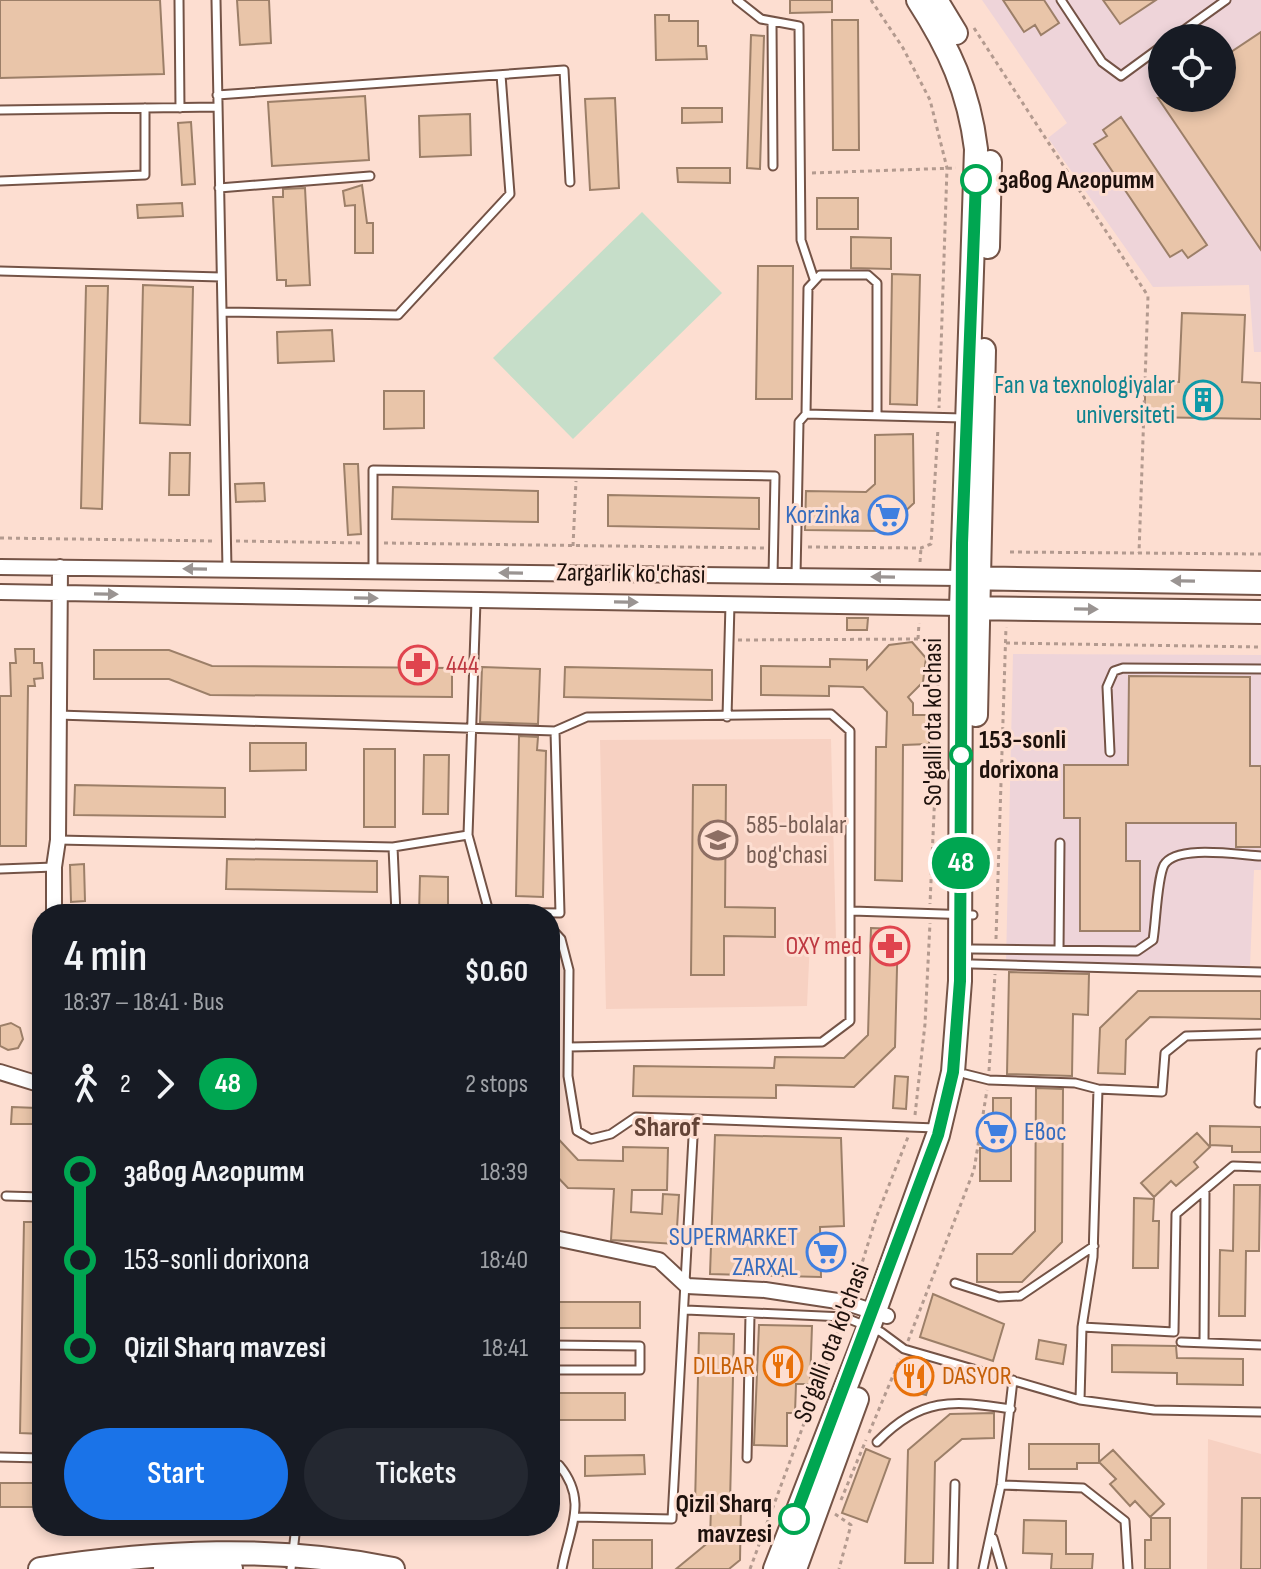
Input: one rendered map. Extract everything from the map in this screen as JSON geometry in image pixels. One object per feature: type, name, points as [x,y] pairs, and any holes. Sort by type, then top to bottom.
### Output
[{"type":"main road","name":"So'galli ota ko'chasi","points":[[795,1569],[940,1129],[955,1050],[967,915],[969,578],[966,418],[975,212],[974,131],[958,68],[918,0]]},
{"type":"main road","name":"So'galli ota ko'chasi","points":[[936,0],[976,77],[990,158],[969,578]]},
{"type":"main road","name":"Zargarlik ko'chasi","points":[[969,578],[1261,583]]},
{"type":"main road","name":"Zargarlik ko'chasi","points":[[969,608],[1261,612]]},
{"type":"main road","name":"So'galli ota ko'chasi","points":[[775,1569],[878,1322],[950,1138],[965,1074],[972,957],[967,915]]},
{"type":"main road","points":[[165,1569],[197,1563],[231,1569]]},
{"type":"main road","points":[[40,1569],[292,1563],[393,1569]]},
{"type":"street","name":"Zargarlik ko'chasi","points":[[0,567],[969,578]]},
{"type":"street","points":[[54,904],[58,840],[60,567]]},
{"type":"street","points":[[476,600],[479,573]]},
{"type":"street","points":[[773,576],[773,605]]},
{"type":"street","name":"Zargarlik ko'chasi","points":[[0,592],[969,608]]},
{"type":"street","points":[[0,1072],[32,1082]]},
{"type":"street","points":[[560,1239],[659,1260],[687,1286],[765,1290],[846,1310],[878,1322]]},
{"type":"lane","points":[[179,0],[180,108]]},
{"type":"lane","points":[[216,0],[227,569]]},
{"type":"lane","points":[[737,0],[750,14],[772,23],[799,26],[801,240],[814,279]]},
{"type":"lane","points":[[1061,0],[1102,62],[1121,76],[1148,56]]},
{"type":"lane","points":[[1193,24],[1226,0]]},
{"type":"lane","points":[[772,23],[773,166]]},
{"type":"lane","points":[[217,95],[564,70],[570,182]]},
{"type":"lane","points":[[222,312],[398,315],[510,194],[501,75]]},
{"type":"lane","points":[[0,110],[218,107]]},
{"type":"lane","points":[[0,181],[145,175],[145,108]]},
{"type":"lane","points":[[219,188],[370,176]]},
{"type":"lane","points":[[0,271],[221,277]]},
{"type":"lane","points":[[796,576],[799,422],[806,414],[808,288],[820,275],[868,275],[877,283],[877,414]]},
{"type":"lane","points":[[806,414],[966,418]]},
{"type":"lane","points":[[373,571],[373,470],[775,476],[773,576]]},
{"type":"lane","points":[[476,600],[468,835],[487,904]]},
{"type":"lane","points":[[727,717],[730,604]]},
{"type":"lane","points":[[1110,752],[1107,687],[1114,671],[1123,668],[1261,669]]},
{"type":"lane","points":[[58,715],[555,731],[587,717],[831,714],[850,731],[850,1021],[822,1042],[569,1047]]},
{"type":"lane","points":[[555,731],[560,904]]},
{"type":"lane","points":[[58,840],[393,847],[468,835]]},
{"type":"lane","points":[[1059,950],[1060,843]]},
{"type":"lane","points":[[393,847],[396,904]]},
{"type":"lane","points":[[972,957],[996,949],[1137,951],[1147,948],[1153,940],[1164,866],[1176,855],[1191,852],[1261,856]]},
{"type":"lane","points":[[0,869],[54,867]]},
{"type":"lane","points":[[852,911],[967,915]]},
{"type":"lane","points":[[560,938],[569,970],[569,1047],[574,1127],[581,1135],[602,1137],[636,1117],[914,1124],[940,1129]]},
{"type":"lane","points":[[972,957],[995,964],[1261,972]]},
{"type":"lane","points":[[965,1074],[989,1080],[1075,1083],[1098,1089],[1162,1092],[1165,1053],[1186,1036],[1261,1034]]},
{"type":"lane","points":[[1259,1103],[1261,1053]]},
{"type":"lane","points":[[1080,1400],[1082,1327],[1094,1246],[1098,1089]]},
{"type":"lane","points":[[576,1517],[672,1519],[686,1310],[694,1119]]},
{"type":"lane","points":[[1082,1327],[1174,1332],[1176,1214],[1233,1166],[1261,1167]]},
{"type":"lane","points":[[1204,1343],[1205,1190]]},
{"type":"lane","points":[[6,1196],[32,1197]]},
{"type":"lane","points":[[955,1283],[999,1297],[1020,1296],[1094,1246]]},
{"type":"lane","points":[[686,1310],[750,1315],[846,1310]]},
{"type":"lane","points":[[747,1458],[750,1315]]},
{"type":"lane","points":[[878,1322],[904,1349],[1080,1400],[1154,1410],[1261,1412]]},
{"type":"lane","points":[[1181,1342],[1261,1345]]},
{"type":"lane","points":[[560,1345],[640,1346],[640,1370],[560,1370]]},
{"type":"lane","points":[[983,1569],[1001,1485],[1013,1380]]},
{"type":"lane","points":[[877,1442],[902,1419],[929,1405],[975,1404],[1011,1409]]},
{"type":"lane","points":[[0,1457],[32,1458]]},
{"type":"lane","points":[[560,1466],[572,1481],[576,1517],[562,1569]]},
{"type":"lane","points":[[953,1569],[955,1484]]},
{"type":"lane","points":[[1001,1485],[1083,1488],[1096,1495],[1125,1521],[1128,1569]]},
{"type":"lane","points":[[292,1563],[295,1536]]},
{"type":"lane","points":[[992,1536],[1002,1569]]},
{"type":"path","points":[[871,0],[903,48],[930,100],[947,168],[931,544]]},
{"type":"path","points":[[965,17],[983,38],[1148,296],[1139,553]]},
{"type":"path","points":[[801,173],[947,168]]},
{"type":"path","points":[[573,547],[576,474]]},
{"type":"path","points":[[0,538],[773,548]]},
{"type":"path","points":[[795,547],[921,548],[945,544]]},
{"type":"path","points":[[920,566],[921,548]]},
{"type":"path","points":[[1010,552],[1261,554]]},
{"type":"path","points":[[996,949],[1006,619]]},
{"type":"path","points":[[918,639],[919,620]]},
{"type":"path","points":[[730,640],[918,639],[938,642],[938,698],[932,706],[932,753],[936,768],[925,1024],[914,1124],[876,1218],[846,1310],[750,1569]]},
{"type":"path","points":[[1006,643],[1261,647]]},
{"type":"path","points":[[839,1569],[851,1525],[834,1516],[974,1170],[989,1080],[995,964]]},
{"type":"shaded area","points":[[982,0],[1261,0],[1261,352],[1254,352],[1249,285],[1153,287],[1048,138],[1067,123]]},
{"type":"shaded area","points":[[1013,654],[1261,655],[1261,870],[1254,870],[1250,966],[1006,962]]},
{"type":"shaded area","name":"585-bolalar bog'chasi","points":[[831,739],[836,941],[810,940],[807,1006],[606,1009],[600,740]]},
{"type":"shaded area","points":[[1208,1439],[1261,1454],[1261,1569],[1207,1569]]},
{"type":"green space","points":[[642,212],[722,293],[573,439],[493,358]]},
{"type":"building","points":[[0,0],[160,0],[164,74],[0,78]]},
{"type":"building","points":[[237,0],[269,0],[271,43],[240,45]]},
{"type":"building","points":[[790,0],[832,0],[832,12],[790,13]]},
{"type":"building","points":[[1003,0],[1044,0],[1059,23],[1041,35],[1035,25],[1024,32]]},
{"type":"building","points":[[1103,0],[1156,0],[1120,24]]},
{"type":"building","points":[[655,15],[669,15],[669,21],[698,21],[698,46],[706,46],[707,59],[656,60]]},
{"type":"building","points":[[832,20],[858,20],[859,150],[833,150]]},
{"type":"building","points":[[1261,32],[1261,250],[1167,112],[1236,112],[1236,49]]},
{"type":"building","points":[[751,35],[764,36],[760,169],[747,168]]},
{"type":"building","points":[[365,96],[369,160],[272,166],[268,102]]},
{"type":"building","points":[[615,98],[619,188],[590,190],[585,99]]},
{"type":"building","points":[[682,108],[722,108],[722,122],[682,123]]},
{"type":"building","points":[[470,114],[471,155],[420,157],[419,116]]},
{"type":"building","points":[[1121,117],[1207,245],[1188,258],[1182,250],[1170,257],[1094,144],[1107,136],[1103,130]]},
{"type":"building","points":[[191,122],[195,184],[182,185],[178,123]]},
{"type":"building","points":[[677,168],[730,168],[730,183],[678,182]]},
{"type":"building","points":[[362,185],[367,223],[373,223],[373,253],[355,253],[355,205],[345,206],[343,191]]},
{"type":"building","points":[[305,188],[310,285],[286,286],[286,280],[277,280],[273,197],[283,197],[283,189]]},
{"type":"building","points":[[817,198],[858,198],[858,229],[817,229]]},
{"type":"building","points":[[182,203],[183,216],[138,218],[137,205]]},
{"type":"building","points":[[851,237],[891,238],[891,269],[851,268]]},
{"type":"building","points":[[758,266],[793,266],[792,399],[756,399]]},
{"type":"building","points":[[892,274],[920,275],[917,405],[890,404]]},
{"type":"building","points":[[143,285],[193,287],[190,425],[140,423]]},
{"type":"building","points":[[86,286],[108,286],[102,509],[81,508]]},
{"type":"building","points":[[1182,313],[1245,315],[1242,382],[1261,383],[1261,419],[1145,417],[1145,381],[1179,382]]},
{"type":"building","points":[[332,330],[334,361],[278,363],[277,332]]},
{"type":"building","points":[[384,391],[424,391],[424,428],[384,429]]},
{"type":"building","points":[[913,434],[914,503],[884,531],[805,530],[806,491],[866,492],[875,484],[875,435]]},
{"type":"building","points":[[170,453],[190,453],[189,495],[169,495]]},
{"type":"building","points":[[344,464],[358,464],[361,534],[348,535]]},
{"type":"building","points":[[264,483],[265,501],[236,502],[235,484]]},
{"type":"building","points":[[393,487],[538,491],[538,522],[392,519]]},
{"type":"building","points":[[608,495],[759,498],[759,529],[608,526]]},
{"type":"building","points":[[847,618],[868,618],[867,630],[847,630]]},
{"type":"building","points":[[912,642],[926,658],[923,682],[908,697],[913,703],[913,715],[930,715],[929,744],[903,745],[902,881],[875,880],[876,747],[886,747],[887,712],[863,687],[829,686],[829,696],[761,695],[761,666],[830,667],[830,659],[867,660],[867,669],[889,645]]},
{"type":"building","points":[[15,649],[34,649],[34,663],[42,663],[43,678],[34,679],[35,686],[28,686],[26,846],[0,846],[0,696],[11,696],[10,663],[16,663]]},
{"type":"building","points":[[94,650],[169,650],[212,666],[452,668],[452,697],[210,695],[169,679],[94,679]]},
{"type":"building","points":[[482,667],[540,669],[538,724],[480,722]]},
{"type":"building","points":[[565,667],[712,670],[712,700],[564,697]]},
{"type":"building","points":[[1129,676],[1250,677],[1250,766],[1261,766],[1261,847],[1236,847],[1236,823],[1126,823],[1126,861],[1140,861],[1140,931],[1080,931],[1080,818],[1064,818],[1064,765],[1128,765]]},
{"type":"building","points":[[519,736],[538,737],[537,750],[546,751],[543,897],[516,896]]},
{"type":"building","points":[[250,743],[306,743],[306,770],[250,771]]},
{"type":"building","points":[[364,749],[395,749],[395,827],[364,827]]},
{"type":"building","points":[[424,755],[449,755],[448,814],[423,814]]},
{"type":"building","points":[[75,785],[225,788],[225,817],[74,815]]},
{"type":"building","points":[[693,785],[726,785],[725,907],[775,908],[775,937],[724,936],[724,975],[691,975]]},
{"type":"building","points":[[227,859],[377,861],[377,892],[226,889]]},
{"type":"building","points":[[84,864],[85,901],[71,902],[70,865]]},
{"type":"building","points":[[420,876],[448,877],[448,904],[419,904]]},
{"type":"building","points":[[871,928],[898,929],[895,1047],[854,1087],[776,1085],[776,1098],[633,1096],[634,1066],[774,1068],[775,1057],[844,1058],[868,1035]]},
{"type":"building","points":[[1009,972],[1089,974],[1088,1015],[1073,1014],[1072,1076],[1007,1074]]},
{"type":"building","points":[[1138,991],[1261,991],[1261,1019],[1150,1017],[1126,1040],[1125,1074],[1098,1073],[1100,1028]]},
{"type":"building","points":[[11,1023],[20,1028],[23,1039],[18,1048],[8,1050],[0,1046],[0,1026]]},
{"type":"building","points":[[895,1076],[908,1077],[906,1109],[893,1108]]},
{"type":"building","points":[[1036,1088],[1063,1089],[1062,1242],[1022,1282],[977,1282],[977,1254],[1012,1254],[1035,1231]]},
{"type":"building","points":[[993,1098],[1011,1098],[1011,1181],[980,1181],[980,1148],[986,1148],[986,1122],[993,1122]]},
{"type":"building","points":[[12,1107],[32,1108],[32,1124],[11,1124]]},
{"type":"building","points":[[1210,1126],[1261,1127],[1261,1152],[1232,1152],[1232,1146],[1210,1145]]},
{"type":"building","points":[[1197,1133],[1210,1147],[1194,1162],[1198,1167],[1176,1186],[1171,1181],[1154,1197],[1141,1183]]},
{"type":"building","points":[[715,1135],[841,1138],[844,1226],[820,1227],[821,1277],[710,1274]]},
{"type":"building","points":[[560,1141],[578,1160],[623,1161],[623,1147],[668,1148],[667,1190],[632,1190],[631,1212],[662,1214],[663,1194],[679,1195],[676,1244],[611,1240],[614,1189],[568,1188],[560,1180]]},
{"type":"building","points":[[1234,1185],[1260,1185],[1259,1251],[1246,1251],[1245,1316],[1219,1316],[1220,1250],[1233,1251]]},
{"type":"building","points":[[1134,1198],[1154,1199],[1153,1221],[1159,1221],[1158,1268],[1133,1268]]},
{"type":"building","points":[[24,1222],[32,1222],[32,1434],[20,1433]]},
{"type":"building","points":[[933,1294],[1004,1324],[993,1361],[920,1337]]},
{"type":"building","points":[[560,1302],[640,1302],[640,1328],[560,1328]]},
{"type":"building","points":[[759,1325],[812,1326],[810,1384],[796,1384],[795,1413],[787,1413],[787,1446],[754,1445]]},
{"type":"building","points":[[699,1333],[734,1334],[730,1503],[741,1504],[740,1560],[729,1569],[676,1569],[710,1541],[711,1506],[695,1505]]},
{"type":"building","points":[[1039,1340],[1066,1345],[1063,1364],[1036,1359]]},
{"type":"building","points":[[1112,1345],[1176,1346],[1177,1358],[1243,1359],[1243,1385],[1177,1384],[1177,1373],[1112,1372]]},
{"type":"building","points":[[911,1366],[933,1373],[926,1395],[904,1389]]},
{"type":"building","points":[[560,1393],[625,1393],[625,1420],[560,1420]]},
{"type":"building","points":[[994,1413],[994,1438],[962,1439],[935,1462],[933,1563],[905,1563],[908,1450],[950,1414]]},
{"type":"building","points":[[1029,1444],[1099,1444],[1099,1463],[1077,1463],[1077,1469],[1029,1469]]},
{"type":"building","points":[[866,1449],[890,1459],[867,1522],[842,1513]]},
{"type":"building","points":[[1113,1450],[1164,1504],[1150,1517],[1135,1501],[1130,1506],[1110,1484],[1116,1479],[1099,1462]]},
{"type":"building","points":[[644,1455],[645,1474],[585,1476],[585,1456]]},
{"type":"building","points":[[0,1483],[32,1483],[32,1507],[0,1507]]},
{"type":"building","points":[[1242,1498],[1261,1498],[1261,1569],[1241,1569]]},
{"type":"building","points":[[1151,1518],[1170,1518],[1170,1569],[1145,1569],[1145,1540],[1151,1540]]},
{"type":"building","points":[[1024,1520],[1066,1521],[1066,1554],[1093,1554],[1092,1569],[1051,1569],[1052,1554],[1023,1553]]},
{"type":"building","points":[[593,1540],[652,1540],[652,1569],[593,1569]]},
{"type":"bus line","name":"48","points":[[794,1519],[869,1327],[938,1135],[953,1072],[960,981],[960,624],[976,180]]},
{"type":"place","name":"завод Алгоритм","points":[[976,180]]},
{"type":"place","name":"Fan va texnologiyalar universiteti","points":[[1203,400]]},
{"type":"place","name":"Korzinka","points":[[888,515]]},
{"type":"place","name":"444","points":[[418,665]]},
{"type":"place","name":"153-sonli dorixona","points":[[961,755]]},
{"type":"place","name":"585-bolalar bog'chasi","points":[[718,840]]},
{"type":"place","name":"OXY med","points":[[890,946]]},
{"type":"place","name":"Евос","points":[[996,1132]]},
{"type":"place","name":"SUPERMARKET ZARXAL","points":[[826,1252]]},
{"type":"place","name":"DILBAR","points":[[783,1366]]},
{"type":"place","name":"DASYOR","points":[[914,1376]]},
{"type":"place","name":"Qizil Sharq mavzesi","points":[[794,1519]]},
{"type":"district","name":"Sharof","points":[[667,1127]]}]
